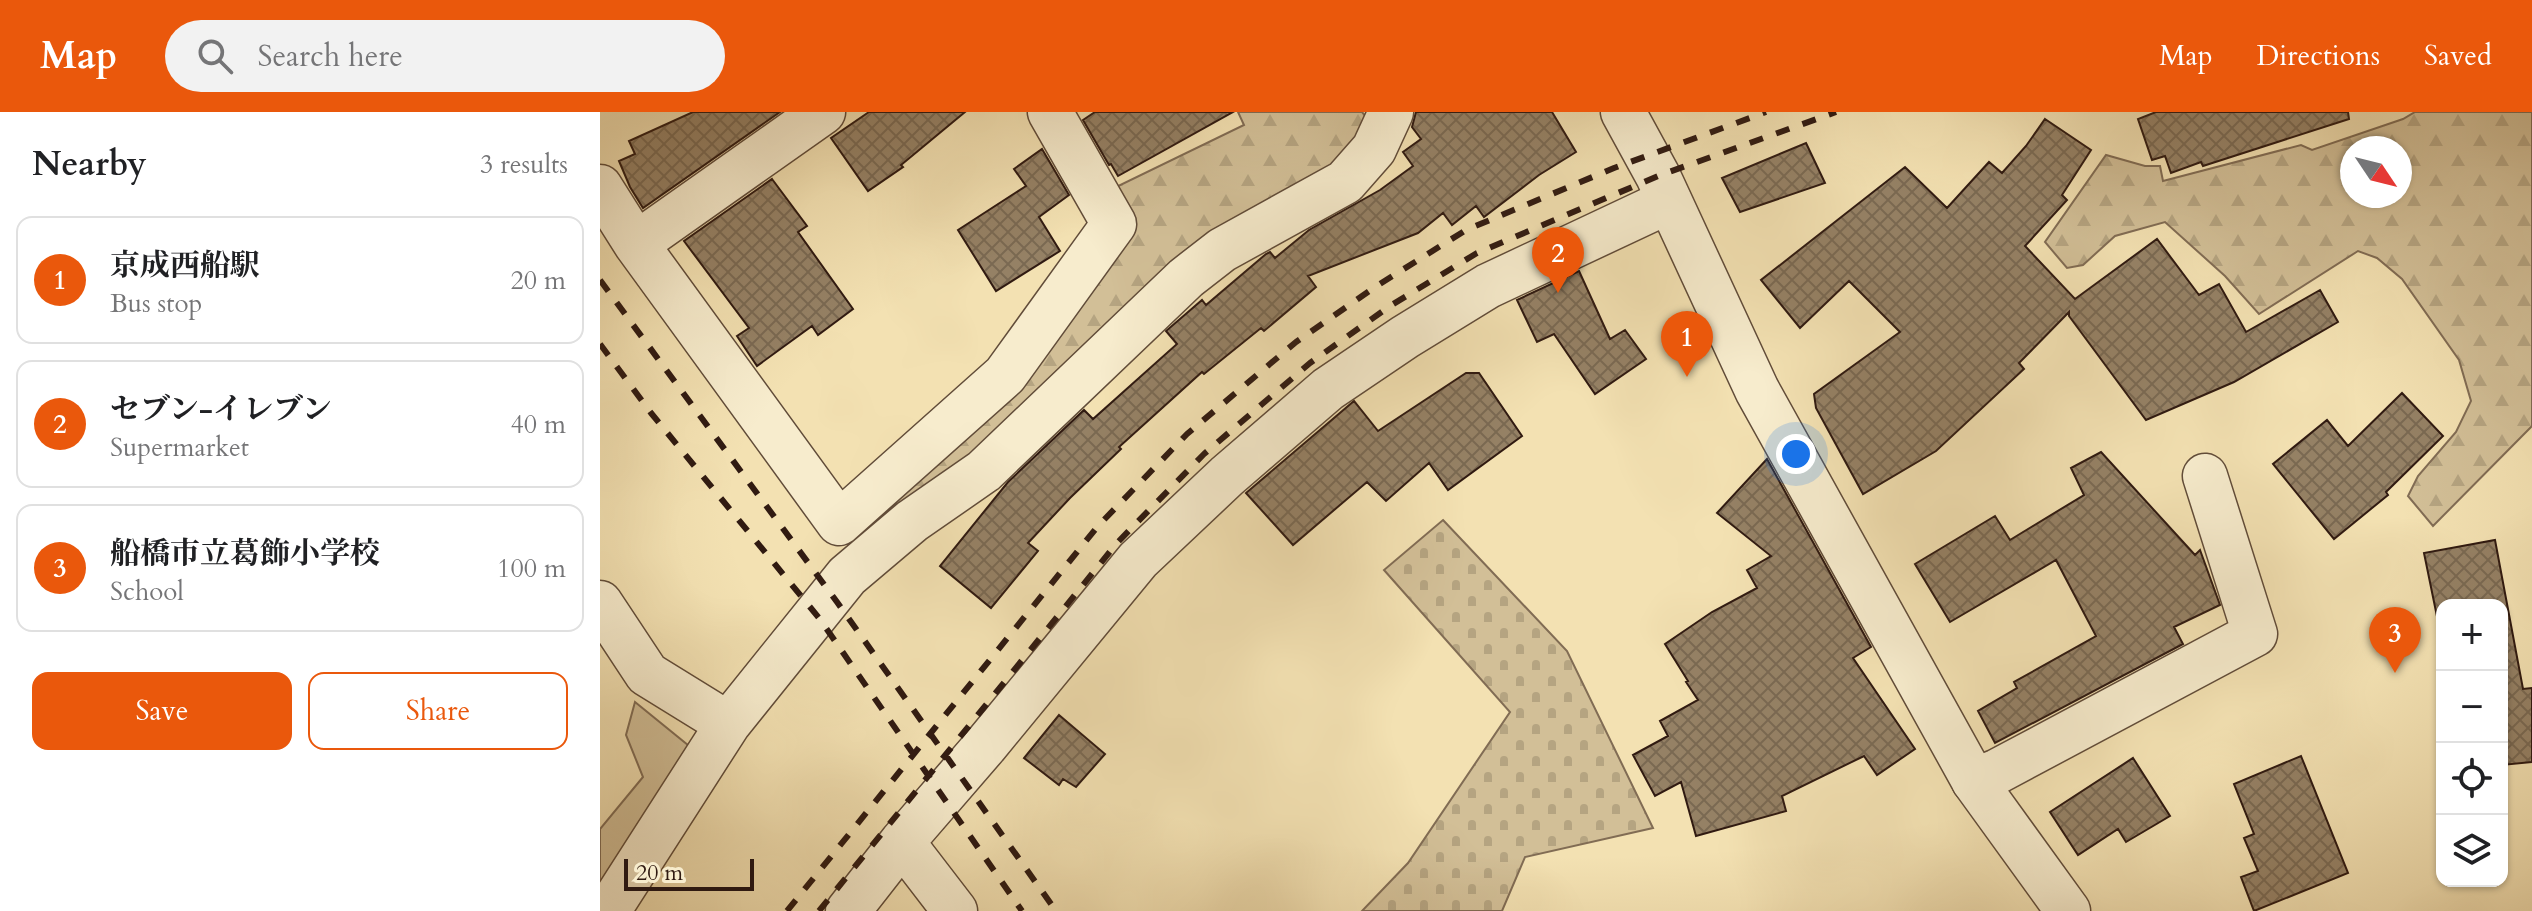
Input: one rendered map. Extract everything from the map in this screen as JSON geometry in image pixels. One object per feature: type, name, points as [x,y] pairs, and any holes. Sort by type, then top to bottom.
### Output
[{"type":"street","points":[[600,187],[636,244],[839,523],[1005,375],[1114,224],[1050,112]]},
{"type":"street","points":[[608,911],[728,724],[847,576],[912,521],[984,471],[1186,278],[1222,250],[1345,182],[1374,149],[1391,112]]},
{"type":"street","points":[[1623,112],[1658,176],[1757,390],[1974,781],[2065,910]]},
{"type":"street","points":[[636,244],[802,118]]},
{"type":"street","points":[[848,911],[1138,560],[1227,476],[1328,389],[1405,337],[1488,286],[1669,201]]},
{"type":"street","points":[[1974,781],[2255,634],[2205,476]]},
{"type":"street","points":[[600,603],[647,674],[728,724]]},
{"type":"street","points":[[902,842],[955,911]]},
{"type":"green space","points":[[1238,112],[1362,112],[1367,118],[1370,135],[857,556],[841,533],[1016,379],[1112,189],[1244,125]]},
{"type":"green space","points":[[2415,112],[2532,112],[2532,426],[2433,526],[2408,496],[2418,476],[2456,432],[2471,401],[2459,360],[2402,279],[2377,258],[2358,251],[2259,314],[2225,276],[2165,222],[2115,236],[2083,265],[2067,268],[2045,242],[2106,155],[2145,166],[2160,166],[2163,181],[2301,145],[2312,150],[2340,140],[2340,208],[2412,208],[2412,136],[2353,136]]},
{"type":"green space","points":[[1443,520],[1567,651],[1653,828],[1525,857],[1502,911],[1362,911],[1408,863],[1510,712],[1384,570]]},
{"type":"green space","points":[[635,702],[694,750],[600,893],[600,829],[643,777],[626,735]]},
{"type":"building","points":[[693,112],[780,112],[643,208],[619,161],[635,154],[629,141]]},
{"type":"building","points":[[869,112],[965,112],[901,165],[903,167],[868,191],[831,138]]},
{"type":"building","points":[[1095,112],[1233,112],[1118,176],[1083,120]]},
{"type":"building","points":[[1416,112],[1552,112],[1576,152],[1539,175],[1484,217],[1476,206],[1452,225],[1443,213],[1418,233],[1308,276],[1316,287],[1264,331],[1261,328],[1204,374],[1202,372],[1119,447],[1121,449],[1070,498],[1028,543],[1038,551],[991,608],[940,566],[1008,482],[1084,410],[1093,419],[1177,344],[1166,331],[1202,300],[1206,305],[1266,254],[1270,252],[1275,258],[1309,230],[1380,190],[1413,166],[1403,152],[1421,139],[1412,127]]},
{"type":"building","points":[[2156,112],[2348,112],[2349,119],[2203,166],[2201,162],[2171,173],[2165,156],[2152,160],[2138,119]]},
{"type":"building","points":[[2045,119],[2091,150],[2062,195],[2067,200],[2025,246],[2075,299],[2157,239],[2199,295],[2219,284],[2246,332],[2320,290],[2338,322],[2234,382],[2146,420],[2069,312],[2019,363],[2024,369],[1936,451],[1863,494],[1816,408],[1814,394],[1900,332],[1849,281],[1800,328],[1761,280],[1905,167],[1947,208],[1989,162],[2002,173]]},
{"type":"building","points":[[1806,143],[1825,183],[1740,212],[1722,178]]},
{"type":"building","points":[[1042,149],[1069,195],[1039,217],[1060,251],[996,291],[958,230],[1026,186],[1014,169]]},
{"type":"building","points":[[772,179],[807,226],[798,232],[853,309],[818,335],[812,326],[757,366],[737,336],[749,328],[684,241]]},
{"type":"building","points":[[1579,271],[1610,339],[1625,330],[1646,359],[1595,394],[1554,334],[1537,342],[1517,300]]},
{"type":"building","points":[[1466,373],[1479,373],[1522,436],[1448,490],[1429,463],[1386,501],[1367,482],[1293,545],[1246,493],[1354,401],[1378,431]]},
{"type":"building","points":[[2402,393],[2443,436],[2386,492],[2388,495],[2334,539],[2273,464],[2327,420],[2348,446]]},
{"type":"building","points":[[2101,452],[2195,555],[2200,550],[2220,605],[2174,627],[2183,644],[1995,743],[1978,711],[2017,688],[2014,682],[2096,636],[2056,560],[1950,622],[1915,564],[1995,516],[2010,540],[2084,495],[2071,468]]},
{"type":"building","points":[[1767,459],[1871,647],[1853,658],[1915,749],[1877,775],[1864,756],[1782,796],[1786,811],[1696,836],[1681,782],[1655,796],[1633,755],[1668,736],[1660,721],[1698,700],[1665,644],[1712,612],[1757,588],[1747,570],[1771,556],[1717,513]]},
{"type":"building","points":[[2495,540],[2506,599],[2436,599],[2436,612],[2424,553]]},
{"type":"building","points":[[2508,609],[2523,689],[2532,688],[2532,762],[2508,764]]},
{"type":"building","points":[[1059,715],[1105,754],[1076,787],[1063,779],[1059,785],[1024,758]]},
{"type":"building","points":[[2301,756],[2348,873],[2254,911],[2241,877],[2258,871],[2244,838],[2254,834],[2234,784]]},
{"type":"building","points":[[2133,758],[2170,816],[2126,842],[2118,829],[2078,855],[2050,812]]},
{"type":"railway","points":[[787,911],[1098,526],[1187,434],[1296,342],[1375,287],[1466,230],[1614,168],[1766,112]]},
{"type":"railway","points":[[819,911],[1117,543],[1204,454],[1310,363],[1390,306],[1477,253],[1658,176],[1836,112]]},
{"type":"railway","points":[[600,280],[837,602],[1056,911]]},
{"type":"railway","points":[[600,344],[651,413],[819,618],[1022,911]]},
{"type":"place","name":"セブン-イレブン","points":[[1558,293]]},
{"type":"place","name":"京成西船駅","points":[[1687,377]]},
{"type":"place","name":"船橋市立葛飾小学校","points":[[2395,673]]}]
